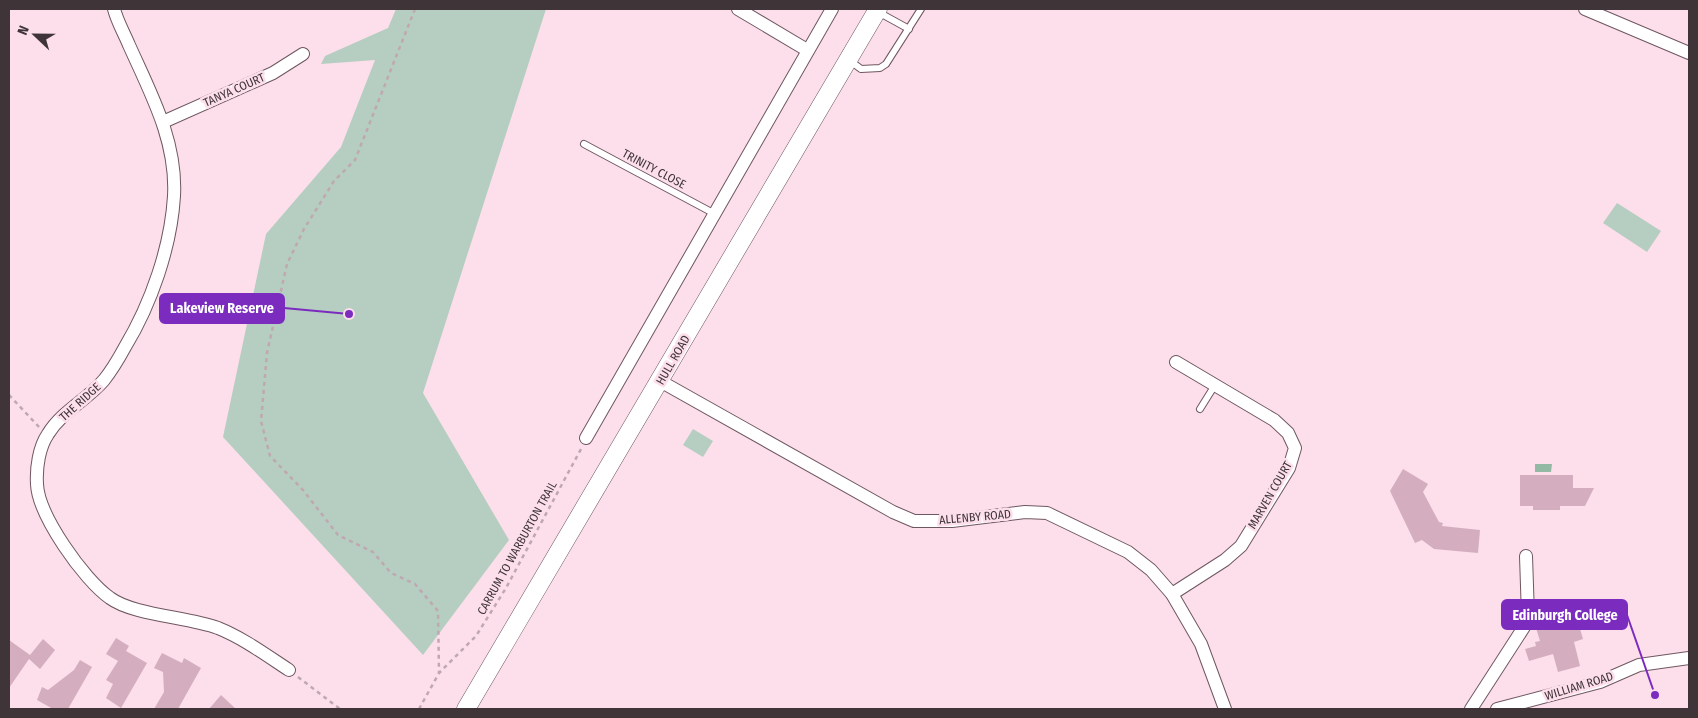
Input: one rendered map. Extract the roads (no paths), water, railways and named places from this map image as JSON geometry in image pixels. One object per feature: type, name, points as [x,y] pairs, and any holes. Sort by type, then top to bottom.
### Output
[{"type":"main road","name":"HULL ROAD","points":[[466,709],[877,10]]},
{"type":"street","name":"THE RIDGE","points":[[114,9],[163,122],[172,151],[174,196],[168,235],[157,277],[126,346],[104,380],[62,416],[47,435],[38,459],[36,485],[45,512],[66,549],[87,578],[111,600],[142,611],[218,628],[247,643],[289,670]]},
{"type":"street","points":[[738,9],[807,50]]},
{"type":"street","points":[[586,438],[832,9]]},
{"type":"street","points":[[1585,9],[1689,53]]},
{"type":"street","name":"TANYA COURT","points":[[163,122],[273,73],[303,54]]},
{"type":"street","name":"MARVEN COURT","points":[[1172,594],[1225,560],[1241,546],[1289,468],[1294,448],[1288,433],[1274,420],[1176,362]]},
{"type":"street","name":"ALLENBY ROAD","points":[[660,381],[893,512],[914,521],[952,521],[1025,512],[1047,513],[1128,552],[1151,570],[1172,594],[1201,644],[1226,709]]},
{"type":"street","points":[[1471,709],[1524,627],[1528,616],[1526,556]]},
{"type":"street","name":"WILLIAM ROAD","points":[[1497,709],[1600,682],[1639,665],[1689,658]]},
{"type":"lane","points":[[848,59],[861,69],[880,68],[886,64],[921,9]]},
{"type":"lane","points":[[877,10],[909,29]]},
{"type":"lane","name":"TRINITY CLOSE","points":[[584,144],[714,214]]},
{"type":"lane","points":[[1200,409],[1214,385]]},
{"type":"place","name":"Lakeview Reserve","points":[[349,314]]},
{"type":"place","name":"Edinburgh College","points":[[1655,695]]}]
